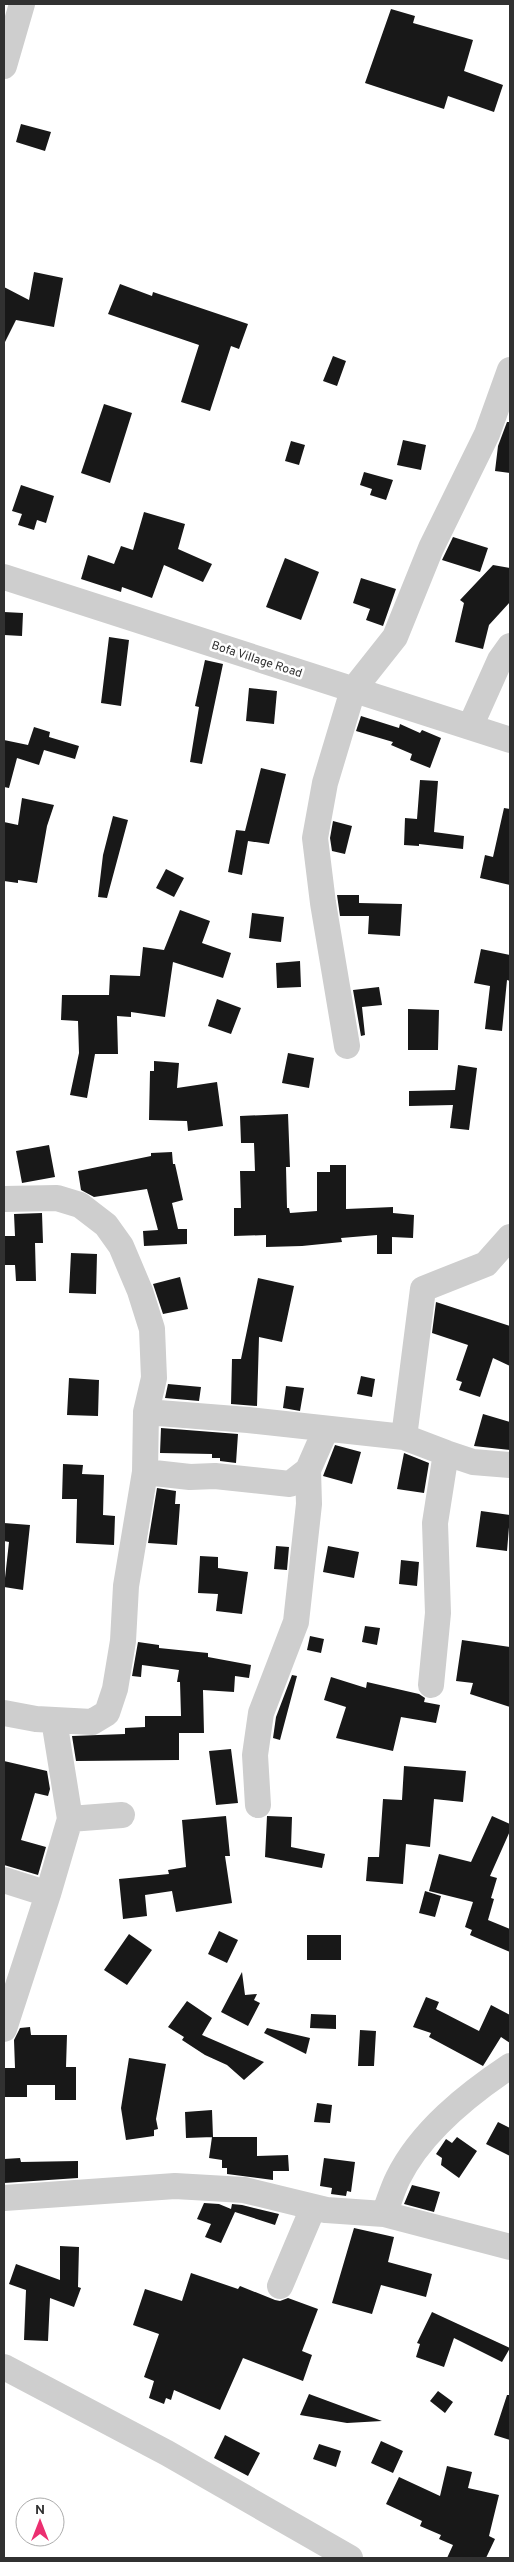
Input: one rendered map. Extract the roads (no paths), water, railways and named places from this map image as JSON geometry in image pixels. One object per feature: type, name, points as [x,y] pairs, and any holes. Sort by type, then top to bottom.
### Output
[{"type":"street","points":[[4,66],[22,4]]},
{"type":"street","points":[[347,1046],[323,903],[315,838],[324,783],[353,690],[395,637],[431,548],[487,434],[510,370]]},
{"type":"street","name":"Bofa Village Road","points":[[4,577],[510,740]]},
{"type":"street","points":[[470,728],[500,660],[510,646]]},
{"type":"street","points":[[4,1199],[57,1198],[80,1205],[106,1225],[121,1246],[140,1291],[152,1329],[154,1378],[146,1412],[145,1472],[126,1586],[123,1641],[115,1689],[106,1713],[92,1722],[54,1720],[4,1713]]},
{"type":"street","points":[[404,1437],[423,1289],[486,1264],[510,1237]]},
{"type":"street","points":[[146,1412],[248,1420],[404,1437],[473,1462],[510,1465]]},
{"type":"street","points":[[258,1805],[255,1755],[261,1713],[296,1622],[309,1504],[308,1470],[326,1429]]},
{"type":"street","points":[[431,1685],[438,1613],[435,1523],[446,1453]]},
{"type":"street","points":[[145,1472],[190,1477],[215,1476],[290,1484],[308,1470]]},
{"type":"street","points":[[4,2028],[48,1894],[70,1819],[54,1720]]},
{"type":"street","points":[[70,1819],[122,1815]]},
{"type":"street","points":[[4,1880],[48,1894]]},
{"type":"street","points":[[384,2214],[398,2177],[432,2129],[476,2089],[510,2066]]},
{"type":"street","points":[[4,2198],[175,2186],[244,2190],[313,2208],[384,2214],[510,2247]]},
{"type":"street","points":[[280,2286],[313,2208]]},
{"type":"street","points":[[4,2367],[167,2453],[350,2558]]}]
